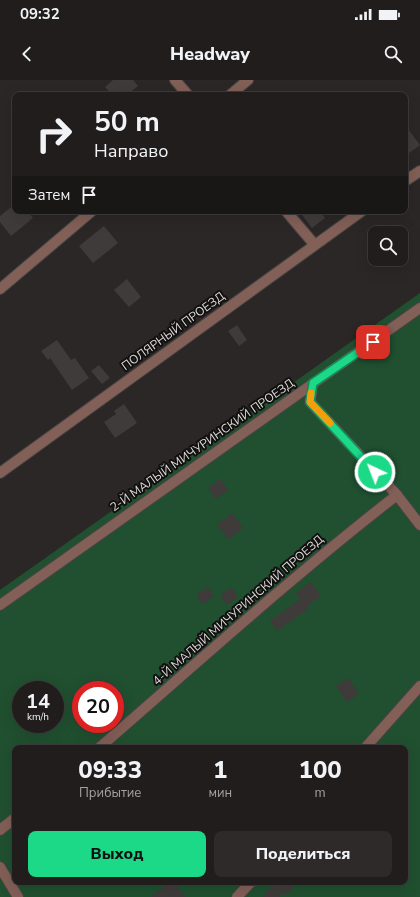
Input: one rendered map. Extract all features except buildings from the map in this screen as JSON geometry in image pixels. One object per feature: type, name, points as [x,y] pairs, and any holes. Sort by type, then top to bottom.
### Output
[{"type":"lane","points":[[175,80],[185,92]]},
{"type":"lane","points":[[234,92],[248,80]]},
{"type":"lane","points":[[408,179],[420,171]]},
{"type":"lane","points":[[0,289],[88,214]]},
{"type":"lane","points":[[289,214],[314,244]]},
{"type":"lane","name":"ПОЛЯРНЫЙ ПРОЕЗД","points":[[0,473],[314,244],[358,214]]},
{"type":"lane","name":"2-Й МАЛЫЙ МИЧУРИНСКИЙ ПРОЕЗД","points":[[0,605],[420,308]]},
{"type":"lane","points":[[310,402],[313,383]]},
{"type":"lane","points":[[284,403],[302,400],[310,402],[397,495],[420,525]]},
{"type":"lane","name":"4-Й МАЛЫЙ МИЧУРИНСКИЙ ПРОЕЗД","points":[[102,745],[195,663],[346,535],[397,495]]},
{"type":"lane","points":[[368,745],[420,686]]},
{"type":"lane","points":[[0,830],[12,820]]},
{"type":"lane","points":[[0,867],[18,897]]},
{"type":"lane","points":[[237,897],[248,885]]},
{"type":"green space","points":[[420,293],[420,897],[0,897],[0,590]]},
{"type":"slow traffic","points":[[311,393],[310,402],[330,423]]},
{"type":"route","points":[[373,342],[313,383],[310,402],[375,472]]}]
